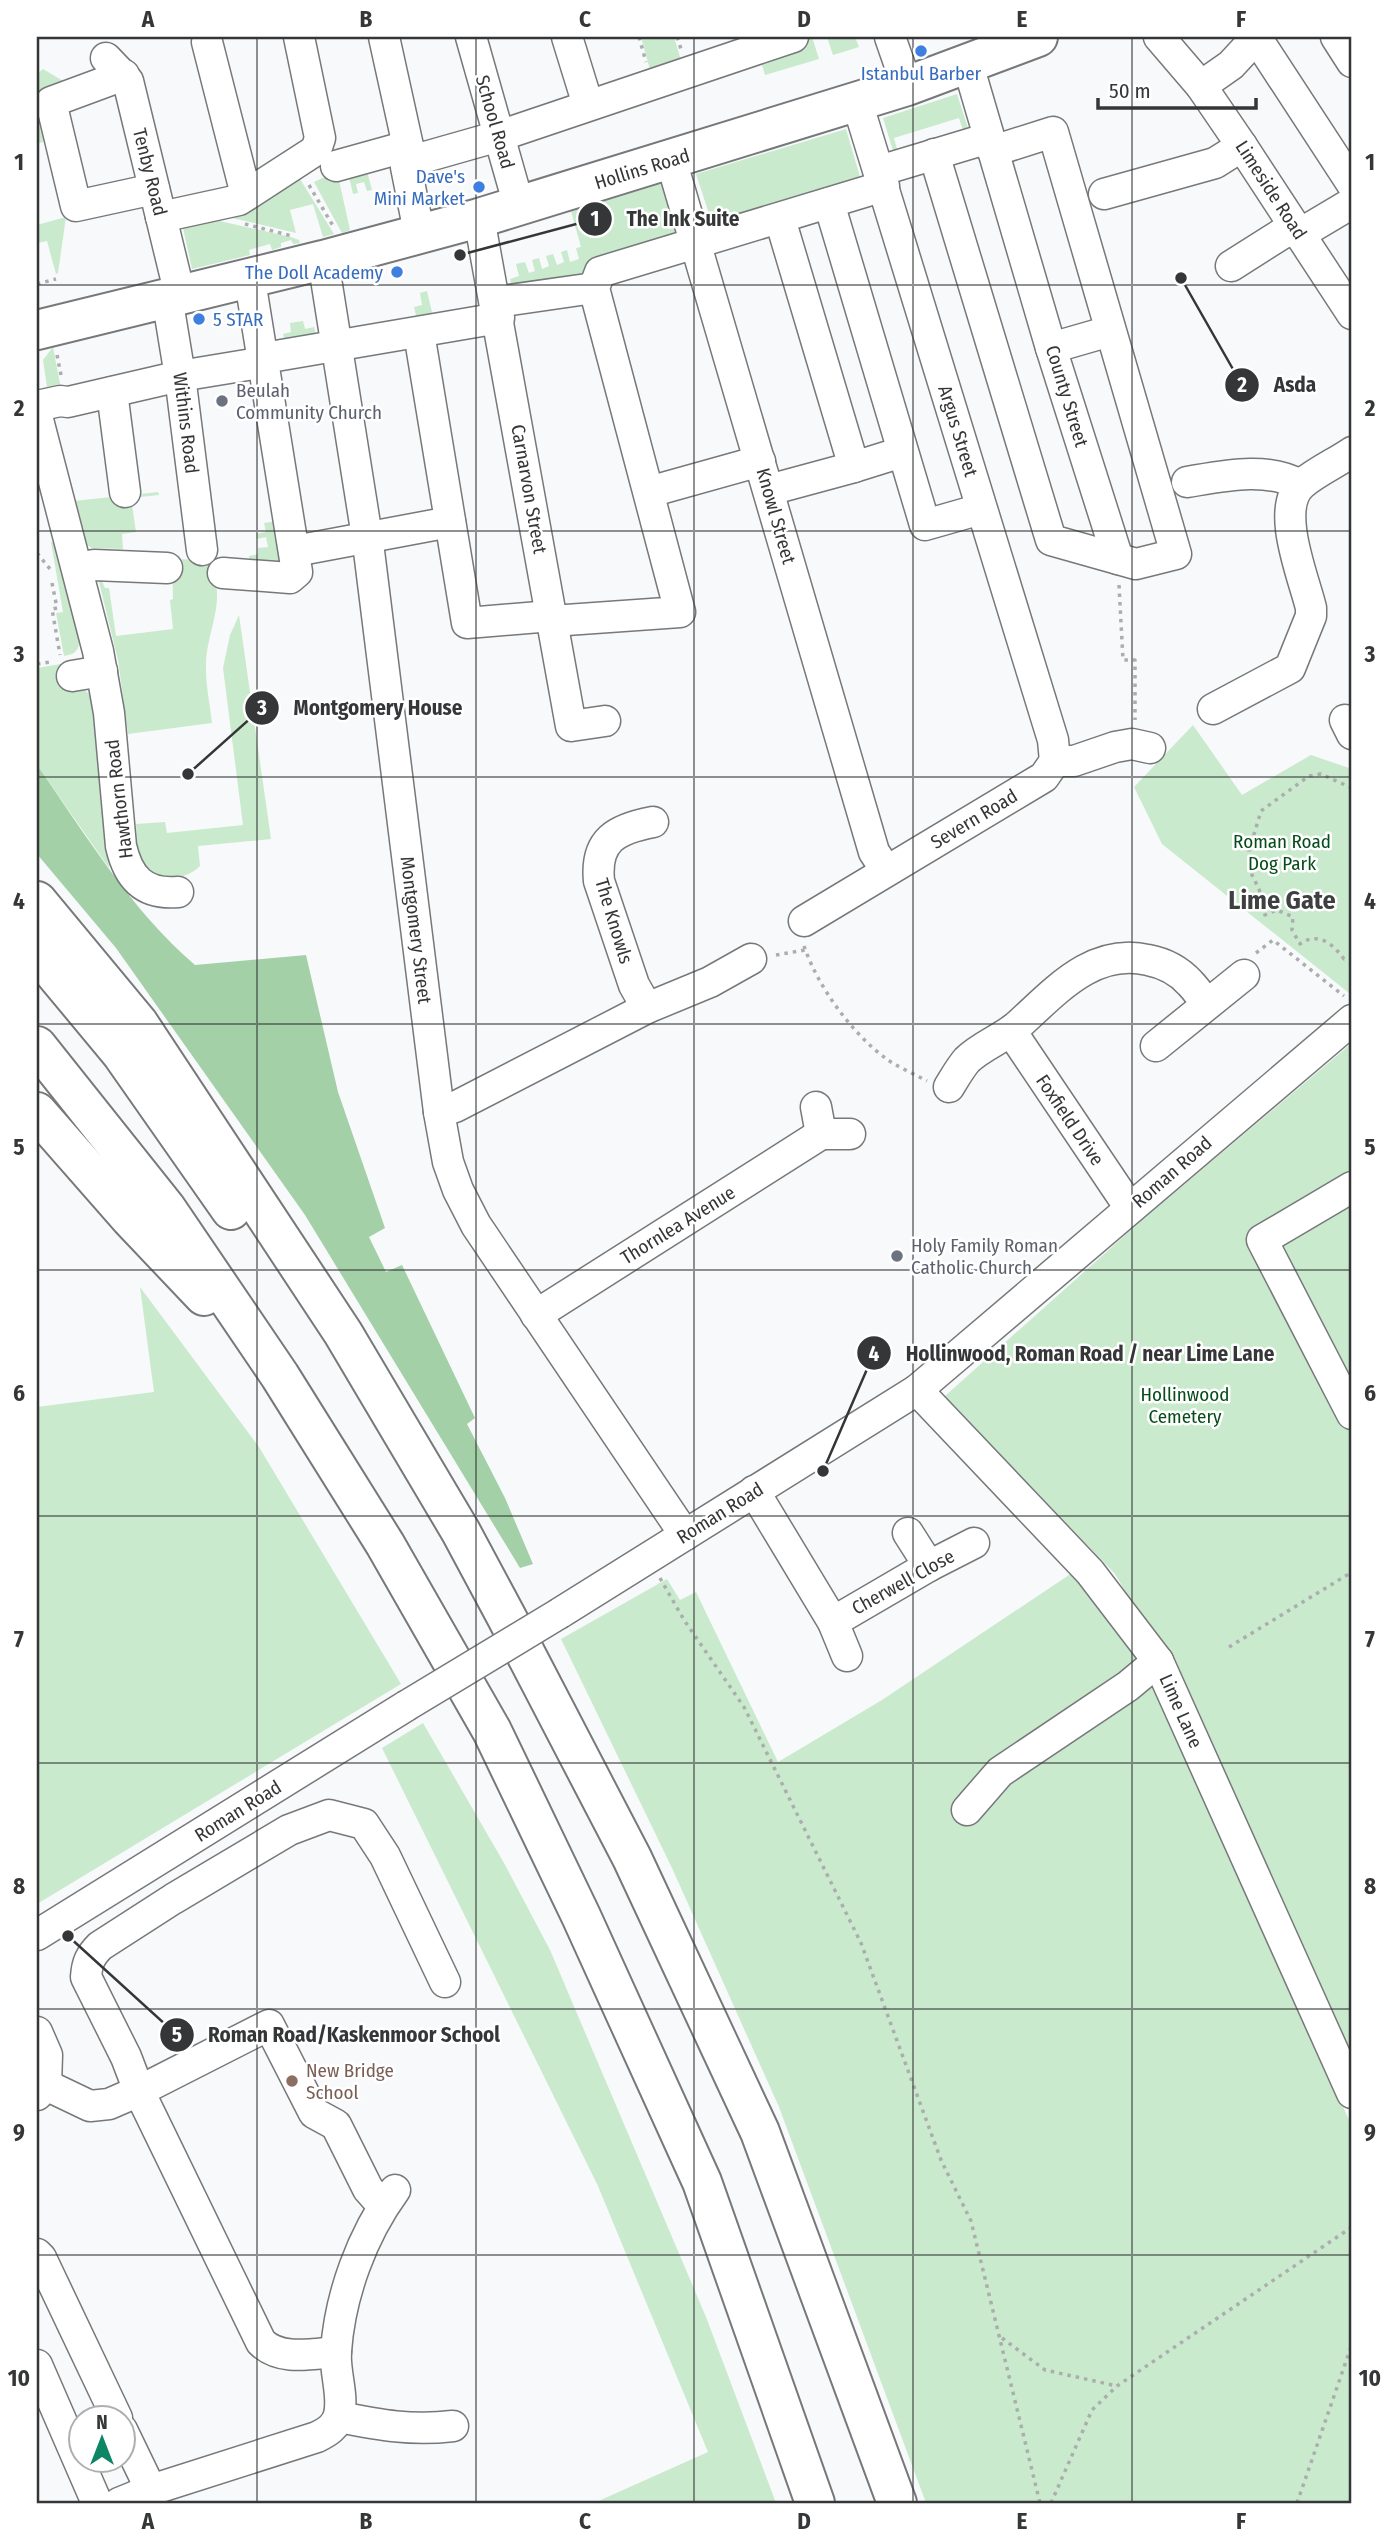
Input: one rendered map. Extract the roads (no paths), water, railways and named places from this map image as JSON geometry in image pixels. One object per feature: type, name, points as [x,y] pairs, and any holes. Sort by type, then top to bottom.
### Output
[{"type":"main road","name":"Hollins Road","points":[[47,342],[328,243],[479,218],[858,103],[968,65],[1038,37]]},
{"type":"main road","points":[[37,901],[139,1024],[343,1333],[461,1532],[632,1858],[760,2132],[897,2503]]},
{"type":"main road","points":[[37,951],[121,1054],[461,1532]]},
{"type":"main road","points":[[37,1046],[166,1208],[280,1376],[385,1544],[492,1731],[581,1916],[702,2182],[815,2503]]},
{"type":"main road","points":[[37,1112],[130,1218],[280,1376]]},
{"type":"street","points":[[158,203],[239,200],[316,150],[320,145],[299,37]]},
{"type":"street","points":[[384,37],[410,153],[406,167],[416,218]]},
{"type":"street","name":"School Road","points":[[471,37],[519,206]]},
{"type":"street","points":[[567,37],[588,105]]},
{"type":"street","points":[[336,166],[499,136],[793,37]]},
{"type":"street","points":[[890,37],[907,86]]},
{"type":"street","name":"Limeside Road","points":[[1159,37],[1201,86],[1352,314]]},
{"type":"street","points":[[1201,86],[1231,65],[1256,37],[1352,184]]},
{"type":"street","points":[[1336,37],[1352,62]]},
{"type":"street","points":[[207,42],[243,183],[249,193]]},
{"type":"street","name":"County Street","points":[[968,65],[1051,348],[1118,559]]},
{"type":"street","name":"Tenby Road","points":[[158,203],[76,206],[51,102],[115,66],[128,81],[158,203],[174,296]]},
{"type":"street","name":"Argus Street","points":[[858,103],[1053,740],[1055,761]]},
{"type":"street","points":[[419,332],[467,623],[680,612],[594,288],[600,272],[829,204],[934,154],[1053,132],[1175,554],[1136,564],[1051,540],[934,154]]},
{"type":"street","points":[[1104,194],[1215,163],[1242,146]]},
{"type":"street","name":"Knowl Street","points":[[671,160],[874,852],[886,870]]},
{"type":"street","points":[[1231,265],[1283,233],[1310,228],[1352,203]]},
{"type":"street","points":[[829,204],[925,525],[981,509]]},
{"type":"street","name":"Carnarvon Street","points":[[479,218],[571,726],[605,721]]},
{"type":"street","points":[[780,219],[854,467]]},
{"type":"street","name":"Montgomery Street","points":[[328,243],[338,346],[367,537],[439,1112],[448,1162],[458,1190],[476,1225],[685,1535]]},
{"type":"street","points":[[49,400],[68,402],[180,376],[419,332],[497,310],[594,288]]},
{"type":"street","points":[[223,573],[290,578],[296,572],[295,551],[252,293]]},
{"type":"street","name":"Withins Road","points":[[174,296],[180,376],[202,550]]},
{"type":"street","points":[[1051,348],[1110,331]]},
{"type":"street","points":[[112,392],[125,492]]},
{"type":"street","name":"Hawthorn Road","points":[[49,400],[41,451],[60,573],[102,671],[125,863],[133,877],[149,888],[165,893],[178,892]]},
{"type":"street","points":[[769,490],[902,452]]},
{"type":"street","points":[[1213,709],[1290,668],[1311,616],[1289,517],[1291,500],[1300,485],[1352,453]]},
{"type":"street","points":[[649,492],[760,461]]},
{"type":"street","points":[[1187,482],[1236,474],[1258,474],[1291,480],[1300,485]]},
{"type":"street","points":[[295,551],[450,522]]},
{"type":"street","points":[[60,573],[94,565],[167,568]]},
{"type":"street","points":[[67,668],[102,671]]},
{"type":"street","points":[[1055,761],[1074,761],[1132,744],[1150,748]]},
{"type":"street","name":"Severn Road","points":[[803,936],[886,870],[1044,778],[1055,761]]},
{"type":"street","name":"The Knowls","points":[[647,1008],[634,985],[598,881],[597,864],[609,839],[630,826],[653,822]]},
{"type":"street","points":[[948,1087],[960,1050],[1011,1031],[1080,973],[1098,962],[1118,956],[1159,962],[1191,984],[1207,1004]]},
{"type":"street","points":[[439,1112],[455,1107],[647,1008],[710,982],[751,959]]},
{"type":"street","points":[[1156,1046],[1207,1004],[1248,965]]},
{"type":"street","name":"Roman Road","points":[[37,1936],[917,1390],[1130,1208],[1351,1010]]},
{"type":"street","name":"Foxfield Drive","points":[[1011,1031],[1130,1208]]},
{"type":"street","name":"Thornlea Avenue","points":[[536,1315],[818,1121],[850,1135]]},
{"type":"street","points":[[1352,1187],[1262,1240],[1352,1414]]},
{"type":"street","name":"Lime Lane","points":[[917,1390],[1090,1572],[1158,1661],[1352,2093]]},
{"type":"street","name":"Cherwell Close","points":[[754,1491],[833,1622],[847,1656]]},
{"type":"street","points":[[908,1533],[929,1566]]},
{"type":"street","name":"Cherwell Close","points":[[833,1622],[974,1543]]},
{"type":"street","points":[[967,1810],[1000,1772],[1128,1686],[1158,1661]]},
{"type":"street","points":[[336,2352],[289,2354],[268,2348],[261,2342],[86,1977],[87,1965],[100,1946],[173,1899],[289,1830],[329,1815],[364,1824],[384,1856],[445,1982]]},
{"type":"street","points":[[37,2032],[47,2055],[40,2090],[90,2106],[109,2104],[139,2091],[269,2025],[314,2113],[336,2125],[368,2189],[389,2198],[369,2232],[354,2268],[336,2352],[339,2417],[335,2425],[317,2437],[151,2490],[119,2503]]},
{"type":"street","points":[[37,2254],[111,2404]]},
{"type":"street","points":[[37,2365],[97,2503]]},
{"type":"street","points":[[339,2417],[403,2429],[453,2426]]},
{"type":"street","points":[[136,2459],[151,2490]]},
{"type":"place","name":"Istanbul Barber","points":[[921,51]]},
{"type":"place","name":"Dave's Mini Market","points":[[479,187]]},
{"type":"place","name":"The Ink Suite","points":[[460,255]]},
{"type":"place","name":"The Doll Academy","points":[[397,272]]},
{"type":"place","name":"Asda","points":[[1181,278]]},
{"type":"place","name":"5 STAR","points":[[199,319]]},
{"type":"place","name":"Beulah Community Church","points":[[222,401]]},
{"type":"place","name":"Montgomery House","points":[[188,774]]},
{"type":"place","name":"Holy Family Roman Catholic Church","points":[[897,1256]]},
{"type":"place","name":"Hollinwood, Roman Road / near Lime Lane","points":[[823,1471]]},
{"type":"place","name":"Roman Road/Kaskenmoor School","points":[[68,1936]]},
{"type":"place","name":"New Bridge School","points":[[292,2081]]},
{"type":"district","name":"Lime Gate","points":[[1282,900]]},
{"type":"park label","name":"Roman Road Dog Park","points":[[1282,852]]},
{"type":"park label","name":"Hollinwood Cemetery","points":[[1185,1405]]}]
